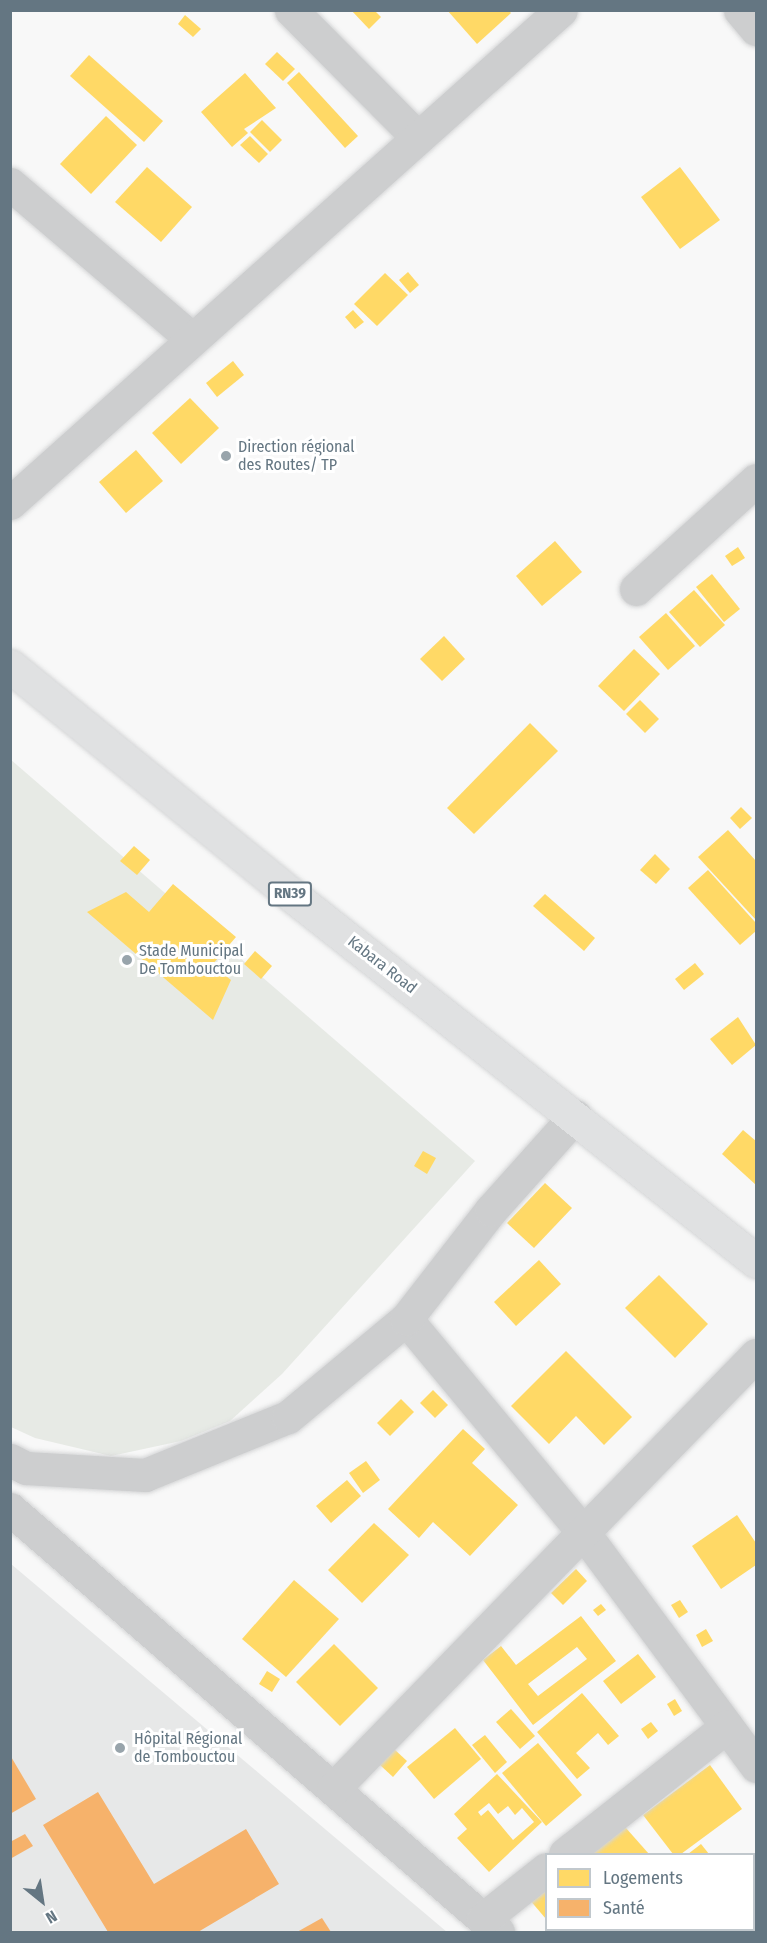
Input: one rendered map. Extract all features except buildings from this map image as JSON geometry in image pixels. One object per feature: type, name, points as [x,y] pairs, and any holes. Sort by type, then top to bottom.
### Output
[{"type":"main road","name":"Kabara Road","points":[[10,666],[293,896],[575,1116],[756,1261]]},
{"type":"street","points":[[291,10],[418,138]]},
{"type":"street","points":[[10,503],[561,10]]},
{"type":"street","points":[[740,10],[756,29]]},
{"type":"street","points":[[10,184],[192,339]]},
{"type":"street","points":[[636,589],[756,480]]},
{"type":"street","points":[[10,1460],[26,1468],[145,1476],[288,1417],[406,1319],[491,1209],[575,1116]]},
{"type":"street","points":[[406,1319],[583,1532],[756,1766]]},
{"type":"street","points":[[333,1789],[756,1355]]},
{"type":"street","points":[[10,1509],[491,1926],[545,1870]]},
{"type":"street","points":[[566,1853],[727,1726]]},
{"type":"shaded area","name":"Stade Municipal De Tombouctou","points":[[10,759],[475,1161],[282,1374],[230,1421],[181,1441],[111,1456],[35,1438],[11,1427]]},
{"type":"shaded area","name":"Hôpital Régional de Tombouctou","points":[[11,1564],[447,1932],[11,1932]]},
{"type":"place","name":"Direction régional des Routes/ TP","points":[[226,456]]},
{"type":"place","name":"Stade Municipal De Tombouctou","points":[[127,960]]},
{"type":"place","name":"Hôpital Régional de Tombouctou","points":[[120,1748]]}]
